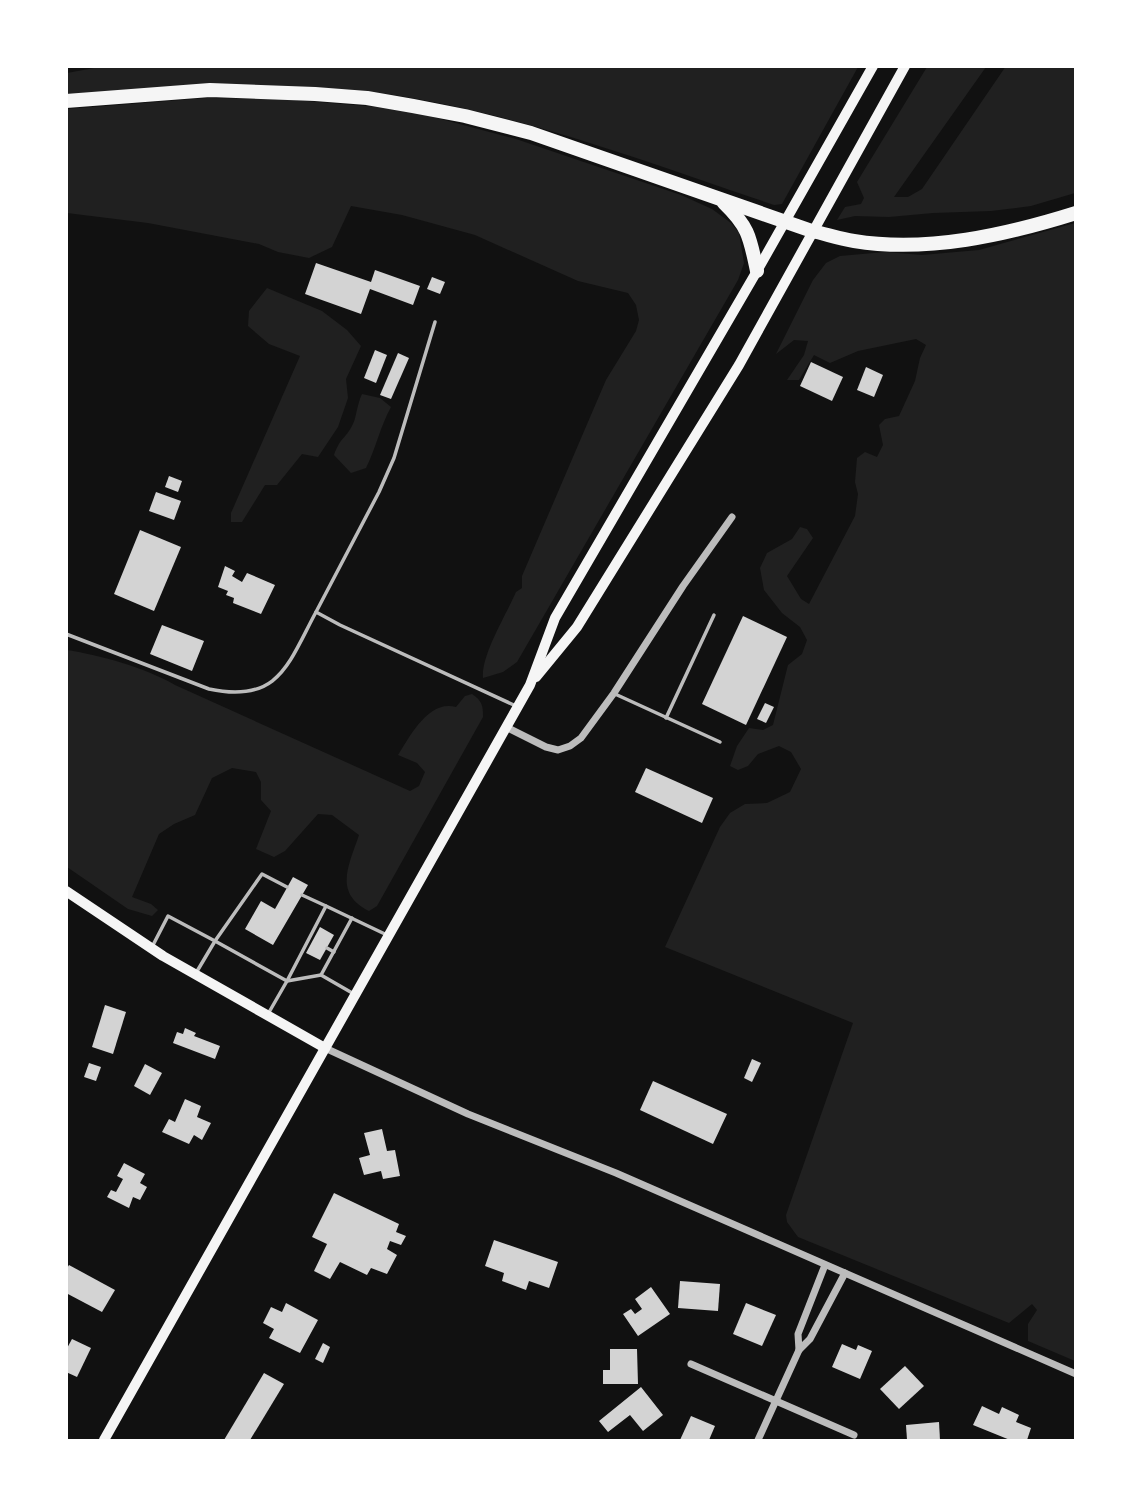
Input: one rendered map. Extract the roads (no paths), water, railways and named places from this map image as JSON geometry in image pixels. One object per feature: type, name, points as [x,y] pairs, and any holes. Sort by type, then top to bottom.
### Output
[{"type":"highway","points":[[66,102],[210,90],[367,98],[465,116],[531,133],[812,231],[855,241],[903,244],[955,241],[1076,213]]},
{"type":"highway","points":[[721,200],[740,219],[750,237],[757,271]]},
{"type":"main road","points":[[104,1440],[518,707],[530,685],[555,618],[873,66]]},
{"type":"main road","points":[[530,685],[578,626],[739,365],[905,67]]},
{"type":"main road","points":[[66,891],[151,948],[325,1048]]},
{"type":"street","points":[[506,727],[546,747],[558,750],[581,738],[614,693],[682,586],[732,517]]},
{"type":"street","points":[[325,1048],[468,1114],[616,1173],[1076,1374]]},
{"type":"street","points":[[799,1350],[799,1334],[825,1265]]},
{"type":"street","points":[[758,1440],[799,1350],[814,1330],[845,1273]]},
{"type":"street","points":[[691,1364],[854,1435]]},
{"type":"lane","points":[[66,634],[209,689],[231,694],[251,692],[270,684],[282,673],[379,492],[394,458],[435,322]]},
{"type":"lane","points":[[316,612],[518,707]]},
{"type":"lane","points":[[666,718],[714,615]]},
{"type":"lane","points":[[614,693],[720,742]]},
{"type":"lane","points":[[195,974],[262,874],[288,887]]},
{"type":"lane","points":[[302,895],[388,936]]},
{"type":"lane","points":[[267,1016],[327,906]]},
{"type":"lane","points":[[151,948],[168,916],[287,981],[321,975],[355,994]]},
{"type":"lane","points":[[321,975],[352,918]]},
{"type":"lane","points":[[327,948],[334,952]]}]
